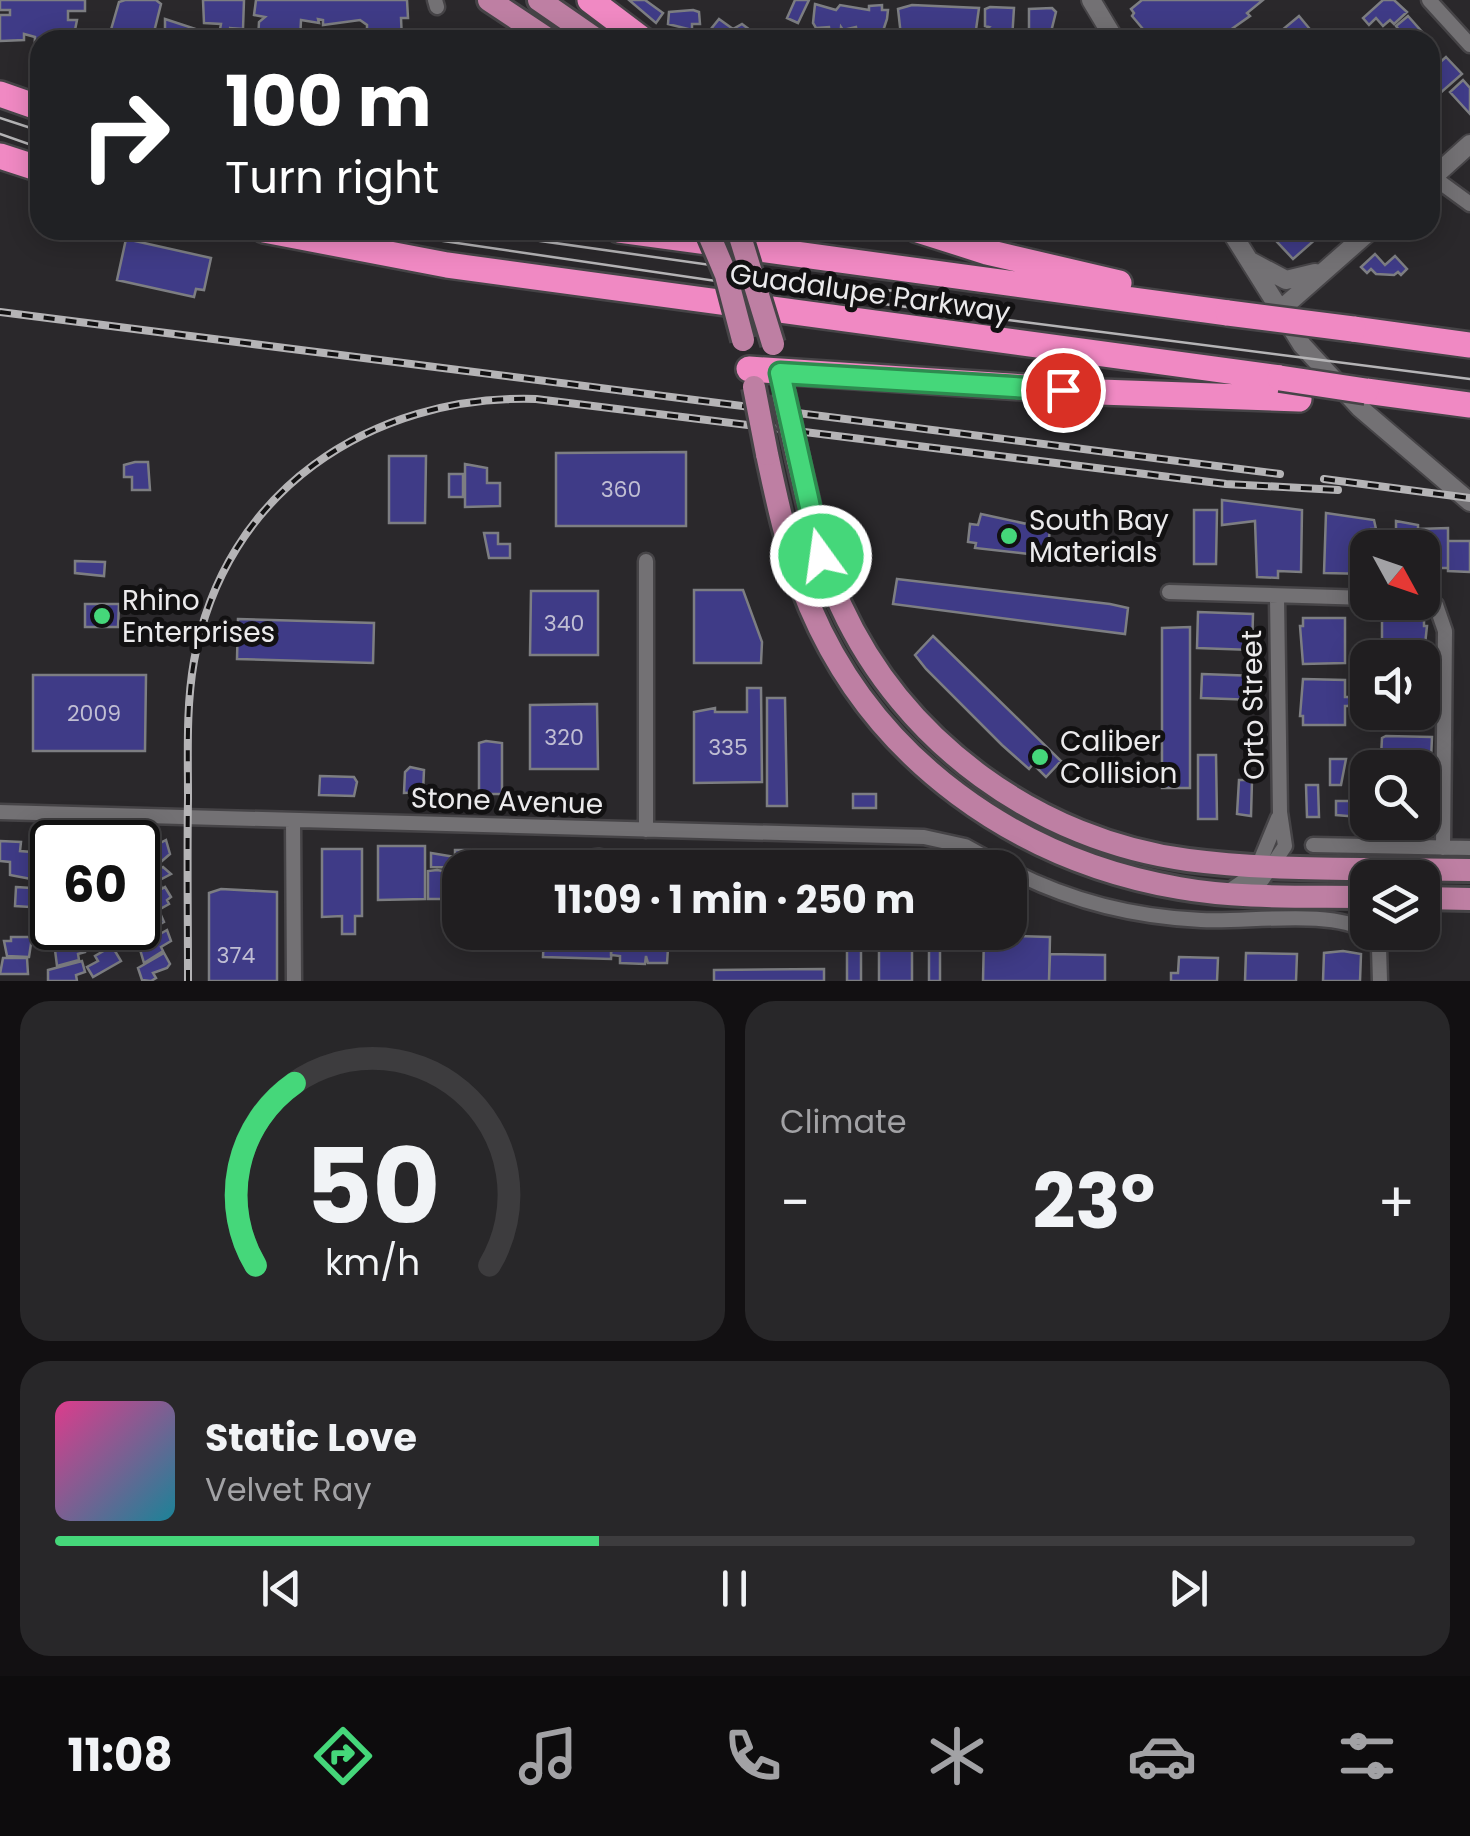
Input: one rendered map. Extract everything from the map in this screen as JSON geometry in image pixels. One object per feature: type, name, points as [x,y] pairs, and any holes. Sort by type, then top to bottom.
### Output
[{"type":"highway","points":[[590,0],[630,30]]},
{"type":"highway","points":[[0,94],[30,104]]},
{"type":"highway","points":[[0,156],[30,166]]},
{"type":"highway","points":[[0,173],[30,179]]},
{"type":"highway","name":"Guadalupe Parkway","points":[[317,240],[464,268],[1470,404]]},
{"type":"highway","name":"Guadalupe Parkway","points":[[693,240],[1470,345]]},
{"type":"highway","points":[[949,240],[1134,287],[1155,294],[1168,304]]},
{"type":"highway","points":[[751,378],[781,383],[1324,401],[1366,391]]},
{"type":"main road","points":[[489,0],[534,30]]},
{"type":"main road","points":[[539,0],[582,30]]},
{"type":"main road","points":[[711,240],[726,275],[788,546],[826,642],[868,706],[913,757],[988,817],[1056,853],[1108,873],[1226,893],[1350,897]]},
{"type":"main road","points":[[741,240],[772,344],[821,556],[858,640],[910,713],[948,750],[1038,813],[1101,840],[1186,860],[1266,866],[1470,870]]},
{"type":"main road","points":[[1440,898],[1470,899]]},
{"type":"street","points":[[1091,0],[1109,30]]},
{"type":"street","points":[[1429,0],[1470,46]]},
{"type":"street","points":[[1440,170],[1470,144]]},
{"type":"street","points":[[1440,184],[1470,204]]},
{"type":"street","points":[[1236,240],[1302,345],[1360,408],[1470,502]]},
{"type":"street","points":[[1279,311],[1359,240]]},
{"type":"street","points":[[1248,260],[1286,280],[1311,275],[1333,262]]},
{"type":"street","points":[[646,561],[646,830]]},
{"type":"street","points":[[1169,592],[1350,598]]},
{"type":"street","name":"Orto Street","points":[[1266,866],[1280,812],[1276,597]]},
{"type":"street","points":[[1439,620],[1445,631],[1444,848]]},
{"type":"street","name":"Stone Avenue","points":[[0,812],[924,837],[972,850]]},
{"type":"street","points":[[294,820],[294,981]]},
{"type":"street","points":[[1314,845],[1470,848]]},
{"type":"street","points":[[1226,893],[1242,882],[1262,880],[1266,866]]},
{"type":"street","name":"Stone Avenue","points":[[1027,877],[1067,895],[1134,914],[1202,920],[1342,922],[1350,926]]},
{"type":"street","points":[[1377,950],[1381,958],[1380,981]]},
{"type":"building","points":[[0,0],[85,0],[85,11],[68,11],[68,20],[77,20],[75,30],[30,30],[30,36],[24,34],[24,40],[0,41],[0,15],[10,15],[10,10],[0,10]]},
{"type":"building","points":[[156,0],[161,4],[154,30],[111,30],[119,2]]},
{"type":"building","points":[[203,0],[244,0],[243,29],[220,30],[221,24],[204,23]]},
{"type":"building","points":[[256,0],[407,0],[408,18],[401,18],[402,30],[367,30],[360,20],[323,25],[323,20],[318,19],[319,23],[301,20],[300,30],[259,30],[259,22],[265,17],[254,15]]},
{"type":"building","points":[[629,0],[645,0],[663,13],[656,23]]},
{"type":"building","points":[[795,0],[809,0],[798,23],[787,18]]},
{"type":"building","points":[[1142,0],[1263,0],[1247,13],[1250,16],[1230,30],[1144,30],[1131,9]]},
{"type":"building","points":[[1383,0],[1394,0],[1407,12],[1394,24],[1390,20],[1383,26],[1376,18],[1369,25],[1363,18]]},
{"type":"building","points":[[815,4],[836,10],[840,5],[869,10],[869,6],[882,5],[882,10],[888,10],[883,30],[829,30],[816,28]]},
{"type":"building","points":[[912,5],[979,8],[976,30],[900,30],[898,9]]},
{"type":"building","points":[[1014,8],[1013,30],[985,30],[989,27],[985,26],[985,9]]},
{"type":"building","points":[[1052,8],[1056,12],[1053,30],[1029,30],[1029,9]]},
{"type":"building","points":[[669,12],[699,12],[700,24],[692,24],[692,30],[668,24]]},
{"type":"building","points":[[1299,16],[1309,28],[1307,30],[1282,30]]},
{"type":"building","points":[[1408,16],[1420,30],[1399,30],[1396,26]]},
{"type":"building","points":[[165,19],[199,30],[165,30]]},
{"type":"building","points":[[719,19],[733,29],[742,24],[750,30],[710,30]]},
{"type":"building","points":[[1446,57],[1462,74],[1440,93],[1440,62]]},
{"type":"building","points":[[1463,80],[1470,88],[1470,114],[1450,92]]},
{"type":"building","points":[[126,240],[211,258],[204,290],[196,289],[194,297],[117,280]]},
{"type":"building","points":[[1275,240],[1315,240],[1293,259]]},
{"type":"building","points":[[1375,254],[1385,265],[1395,256],[1407,269],[1401,275],[1376,274],[1371,269],[1367,273],[1361,267]]},
{"type":"building","points":[[686,452],[686,526],[556,526],[556,453]]},
{"type":"building","points":[[389,456],[426,456],[425,523],[389,523]]},
{"type":"building","points":[[148,462],[150,490],[132,490],[132,477],[124,477],[124,465]]},
{"type":"building","points":[[465,464],[487,468],[487,483],[500,483],[500,506],[465,507]]},
{"type":"building","points":[[449,474],[463,474],[463,497],[449,497]]},
{"type":"building","points":[[1222,500],[1302,510],[1301,572],[1278,571],[1278,578],[1257,577],[1255,521],[1222,525]]},
{"type":"building","points":[[1194,510],[1217,510],[1216,564],[1194,564]]},
{"type":"building","points":[[1326,513],[1374,520],[1376,529],[1350,530],[1350,574],[1324,573]]},
{"type":"building","name":"South Bay Materials","points":[[981,514],[1050,529],[1047,556],[975,548],[976,543],[968,542],[970,524],[978,525]]},
{"type":"building","points":[[1396,521],[1418,525],[1418,530],[1396,530]]},
{"type":"building","points":[[1448,528],[1448,568],[1440,568],[1440,530],[1418,529]]},
{"type":"building","points":[[484,533],[498,533],[498,544],[510,544],[510,558],[489,558]]},
{"type":"building","points":[[1448,541],[1470,541],[1470,572],[1448,571]]},
{"type":"building","points":[[75,561],[105,562],[104,576],[75,573]]},
{"type":"building","points":[[897,579],[1128,608],[1125,634],[893,604]]},
{"type":"building","points":[[694,590],[743,590],[762,642],[761,663],[694,663]]},
{"type":"building","points":[[531,591],[598,591],[598,655],[530,655]]},
{"type":"building","name":"Rhino Enterprises","points":[[85,604],[119,604],[118,627],[85,627]]},
{"type":"building","points":[[1198,612],[1253,614],[1252,650],[1197,648]]},
{"type":"building","points":[[1303,618],[1345,618],[1345,663],[1303,664]]},
{"type":"building","points":[[238,619],[374,623],[373,663],[237,659]]},
{"type":"building","points":[[1382,620],[1424,620],[1427,626],[1425,640],[1382,640]]},
{"type":"building","points":[[1190,627],[1190,788],[1162,788],[1162,628]]},
{"type":"building","points":[[933,636],[1061,761],[1046,777],[1033,764],[1029,769],[1002,745],[926,669],[915,655]]},
{"type":"building","points":[[1202,674],[1257,676],[1256,700],[1201,698]]},
{"type":"building","points":[[33,675],[146,675],[145,751],[33,751]]},
{"type":"building","points":[[1303,679],[1345,680],[1345,697],[1350,697],[1349,706],[1345,706],[1345,725],[1303,725]]},
{"type":"building","points":[[747,688],[761,688],[762,782],[694,783],[694,712],[715,708],[715,712],[747,712]]},
{"type":"building","points":[[767,698],[785,698],[787,806],[767,806]]},
{"type":"building","points":[[597,704],[598,769],[530,769],[530,705]]},
{"type":"building","points":[[1432,737],[1431,750],[1381,750],[1382,738]]},
{"type":"building","points":[[479,743],[502,743],[502,794],[479,794]]},
{"type":"building","points":[[1198,755],[1216,755],[1217,819],[1198,819]]},
{"type":"building","points":[[1330,759],[1346,759],[1341,785],[1330,785]]},
{"type":"building","points":[[410,767],[424,770],[423,792],[404,793],[405,772]]},
{"type":"building","points":[[320,776],[354,777],[354,796],[319,795]]},
{"type":"building","points":[[1239,780],[1252,780],[1251,816],[1237,814]]},
{"type":"building","points":[[1306,785],[1318,785],[1319,817],[1307,817]]},
{"type":"building","points":[[853,794],[876,794],[876,808],[853,808]]},
{"type":"building","points":[[1336,801],[1350,801],[1350,816],[1336,815]]},
{"type":"building","points":[[166,840],[170,854],[160,863],[160,843]]},
{"type":"building","points":[[0,841],[21,842],[20,851],[30,852],[30,879],[10,875],[10,862],[0,861]]},
{"type":"building","points":[[378,846],[425,846],[425,899],[378,900]]},
{"type":"building","points":[[322,849],[362,849],[362,916],[355,916],[355,934],[342,934],[342,916],[322,917]]},
{"type":"building","points":[[431,853],[442,855],[442,867],[431,867]]},
{"type":"building","points":[[163,867],[171,874],[160,880]]},
{"type":"building","points":[[428,871],[442,871],[442,899],[428,899]]},
{"type":"building","points":[[16,887],[30,888],[30,907],[15,906]]},
{"type":"building","points":[[165,887],[171,897],[167,900],[169,904],[160,909],[160,890]]},
{"type":"building","points":[[221,889],[277,892],[277,981],[209,981],[209,893]]},
{"type":"building","points":[[167,930],[171,941],[161,947],[163,951],[144,963],[140,950],[160,950],[160,934]]},
{"type":"building","points":[[1027,936],[1050,937],[1049,981],[983,981],[984,950],[1027,950]]},
{"type":"building","points":[[11,937],[30,937],[29,957],[7,956],[4,941],[11,941]]},
{"type":"building","points":[[55,950],[85,950],[78,954],[79,960],[57,966]]},
{"type":"building","points":[[114,950],[121,961],[93,977],[87,967],[98,961],[95,956]]},
{"type":"building","points":[[543,950],[611,950],[611,959],[543,957]]},
{"type":"building","points":[[611,950],[668,950],[667,963],[648,963],[646,956],[645,964],[620,963],[620,956],[611,955]]},
{"type":"building","points":[[847,950],[861,950],[861,981],[847,981]]},
{"type":"building","points":[[879,950],[912,950],[912,981],[879,981]]},
{"type":"building","points":[[929,950],[940,950],[940,981],[929,981]]},
{"type":"building","points":[[164,953],[170,964],[167,968],[153,973],[156,978],[151,981],[142,980],[138,968]]},
{"type":"building","points":[[1246,953],[1297,954],[1296,981],[1245,981]]},
{"type":"building","points":[[1324,953],[1361,954],[1360,981],[1323,981]]},
{"type":"building","points":[[1050,954],[1105,955],[1105,981],[1049,981]]},
{"type":"building","points":[[1179,957],[1218,958],[1217,981],[1171,981],[1171,973],[1178,973]]},
{"type":"building","points":[[3,958],[27,958],[28,974],[0,974]]},
{"type":"building","points":[[82,961],[85,972],[76,975],[77,981],[48,981],[48,970]]},
{"type":"building","points":[[824,969],[824,981],[714,981],[714,970]]},
{"type":"tram line","points":[[0,118],[30,128]]},
{"type":"tram line","points":[[0,134],[30,144]]},
{"type":"tram line","points":[[436,240],[805,294],[1470,379]]},
{"type":"tram line","points":[[534,240],[901,292]]},
{"type":"railway","points":[[0,312],[1280,474]]},
{"type":"railway","points":[[188,981],[189,712],[194,661],[210,601],[237,548],[272,503],[314,465],[363,435],[417,414],[475,402],[536,399],[1226,484],[1338,490]]},
{"type":"railway","points":[[1324,479],[1470,498]]},
{"type":"place","name":"South Bay Materials","points":[[1009,536]]},
{"type":"place","name":"Rhino Enterprises","points":[[102,616]]},
{"type":"place","name":"Caliber Collision","points":[[1040,757]]},
{"type":"route","points":[[821,556],[780,373],[1063,390]]}]
